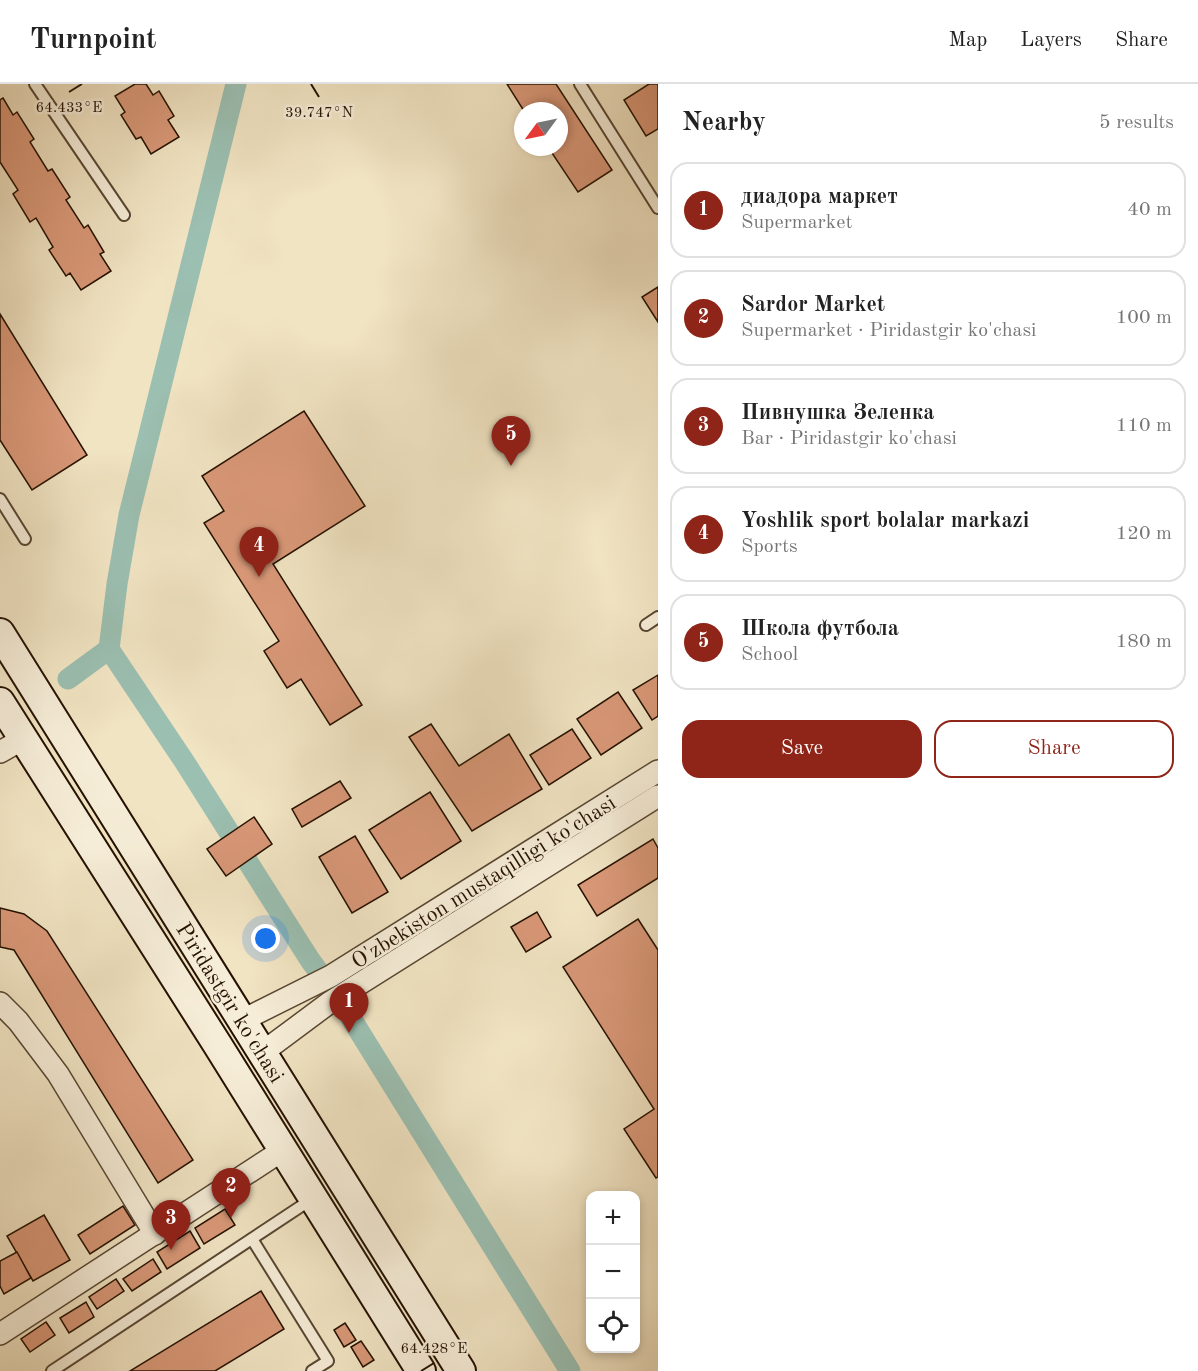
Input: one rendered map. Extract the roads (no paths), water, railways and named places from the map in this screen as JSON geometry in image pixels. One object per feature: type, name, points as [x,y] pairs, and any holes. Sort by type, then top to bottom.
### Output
[{"type":"main road","name":"Piridastgir ko'chasi","points":[[0,633],[461,1371]]},
{"type":"main road","points":[[0,692],[27,676]]},
{"type":"main road","name":"Piridastgir ko'chasi","points":[[0,702],[11,746],[283,1150],[421,1371]]},
{"type":"street","name":"O'zbekiston mustaqilligi ko'chasi","points":[[243,1020],[323,981],[658,771]]},
{"type":"street","name":"O'zbekiston mustaqilligi ko'chasi","points":[[262,1052],[337,998],[658,796]]},
{"type":"street","points":[[0,1003],[18,1021],[58,1074],[155,1234]]},
{"type":"street","points":[[0,1334],[283,1150]]},
{"type":"lane","points":[[35,84],[124,215]]},
{"type":"lane","points":[[580,84],[658,208]]},
{"type":"lane","points":[[0,499],[25,539]]},
{"type":"lane","points":[[646,625],[658,617]]},
{"type":"lane","points":[[52,1371],[313,1198]]},
{"type":"lane","points":[[252,1239],[328,1361],[312,1371]]},
{"type":"waterway","points":[[68,679],[109,649],[129,515],[236,84]]},
{"type":"waterway","points":[[109,649],[184,761],[310,960],[341,1002],[570,1371]]},
{"type":"place","name":"Школа футбола","points":[[511,466]]},
{"type":"place","name":"Yoshlik sport bolalar markazi","points":[[259,577]]},
{"type":"place","name":"диадора маркет","points":[[349,1033]]},
{"type":"place","name":"Sardor Market","points":[[231,1218]]},
{"type":"place","name":"Пивнушка Зеленка","points":[[171,1250]]}]
